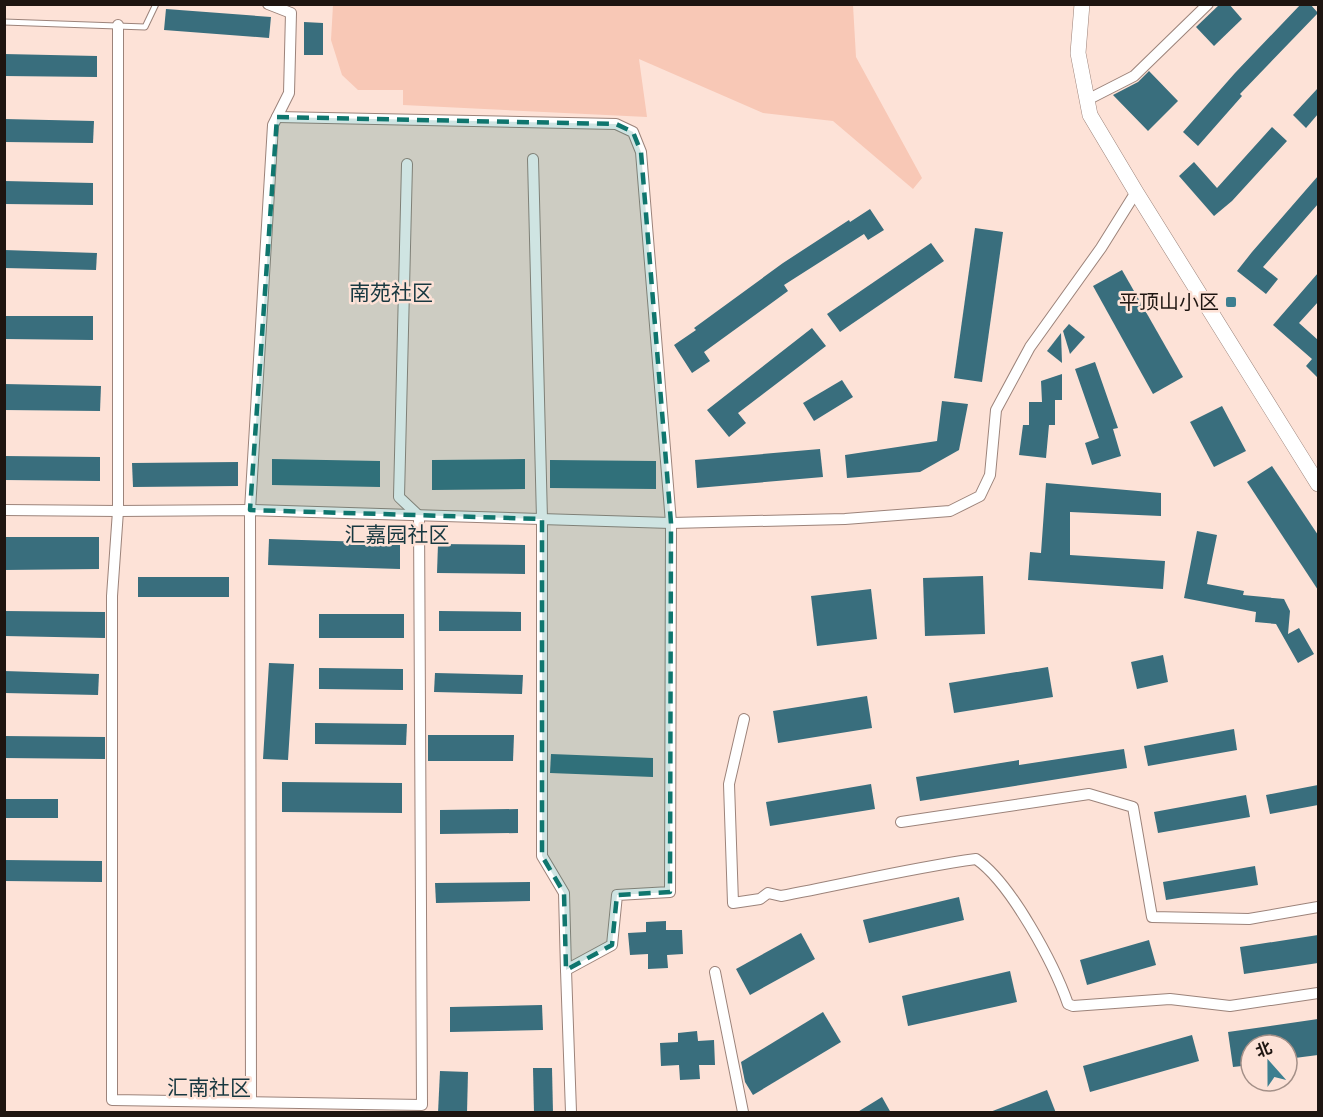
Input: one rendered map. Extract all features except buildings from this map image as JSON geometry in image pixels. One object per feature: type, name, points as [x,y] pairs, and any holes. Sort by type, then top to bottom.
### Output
[{"type":"street","points":[[251,1101],[250,510],[273,125],[289,93],[291,13],[268,4]]},
{"type":"street","points":[[1082,4],[1078,53],[1090,115],[1318,484]]},
{"type":"street","points":[[1087,100],[1134,76],[1208,4]]},
{"type":"street","points":[[118,25],[118,511],[112,596],[112,1100],[422,1105],[419,516],[399,497],[407,164]]},
{"type":"street","points":[[277,117],[616,124],[633,132],[641,152],[671,523],[669,892],[618,895],[612,945],[566,970]]},
{"type":"street","points":[[533,159],[542,519],[542,856],[564,893],[571,1113]]},
{"type":"street","points":[[4,510],[250,510],[671,523],[845,519],[950,511],[980,496],[990,475],[996,410],[1030,347],[1101,248],[1136,192]]},
{"type":"street","points":[[744,719],[729,784],[733,903],[760,899],[768,893],[781,896],[897,874],[926,866],[976,859],[988,867],[1016,905],[1048,956],[1060,979],[1068,1004],[1073,1006],[1170,999],[1230,1006],[1318,993]]},
{"type":"street","points":[[901,822],[1089,794],[1133,807],[1152,917],[1248,919],[1318,907]]},
{"type":"street","points":[[715,972],[743,1113]]},
{"type":"lane","points":[[4,22],[145,27],[156,4]]},
{"type":"highlighted area","points":[[277,117],[616,124],[633,132],[641,152],[671,523],[670,892],[617,895],[612,945],[566,970],[564,893],[542,856],[542,519],[250,510]]},
{"type":"shaded area","points":[[333,5],[853,5],[856,57],[922,178],[913,189],[833,121],[763,113],[639,59],[647,117],[403,105],[403,90],[358,90],[342,75],[331,40]]},
{"type":"place","name":"平顶山小区","points":[[1231,302]]},
{"type":"district","name":"南苑社区","points":[[391,292]]},
{"type":"district","name":"汇嘉园社区","points":[[397,534]]},
{"type":"district","name":"汇南社区","points":[[209,1087]]}]
